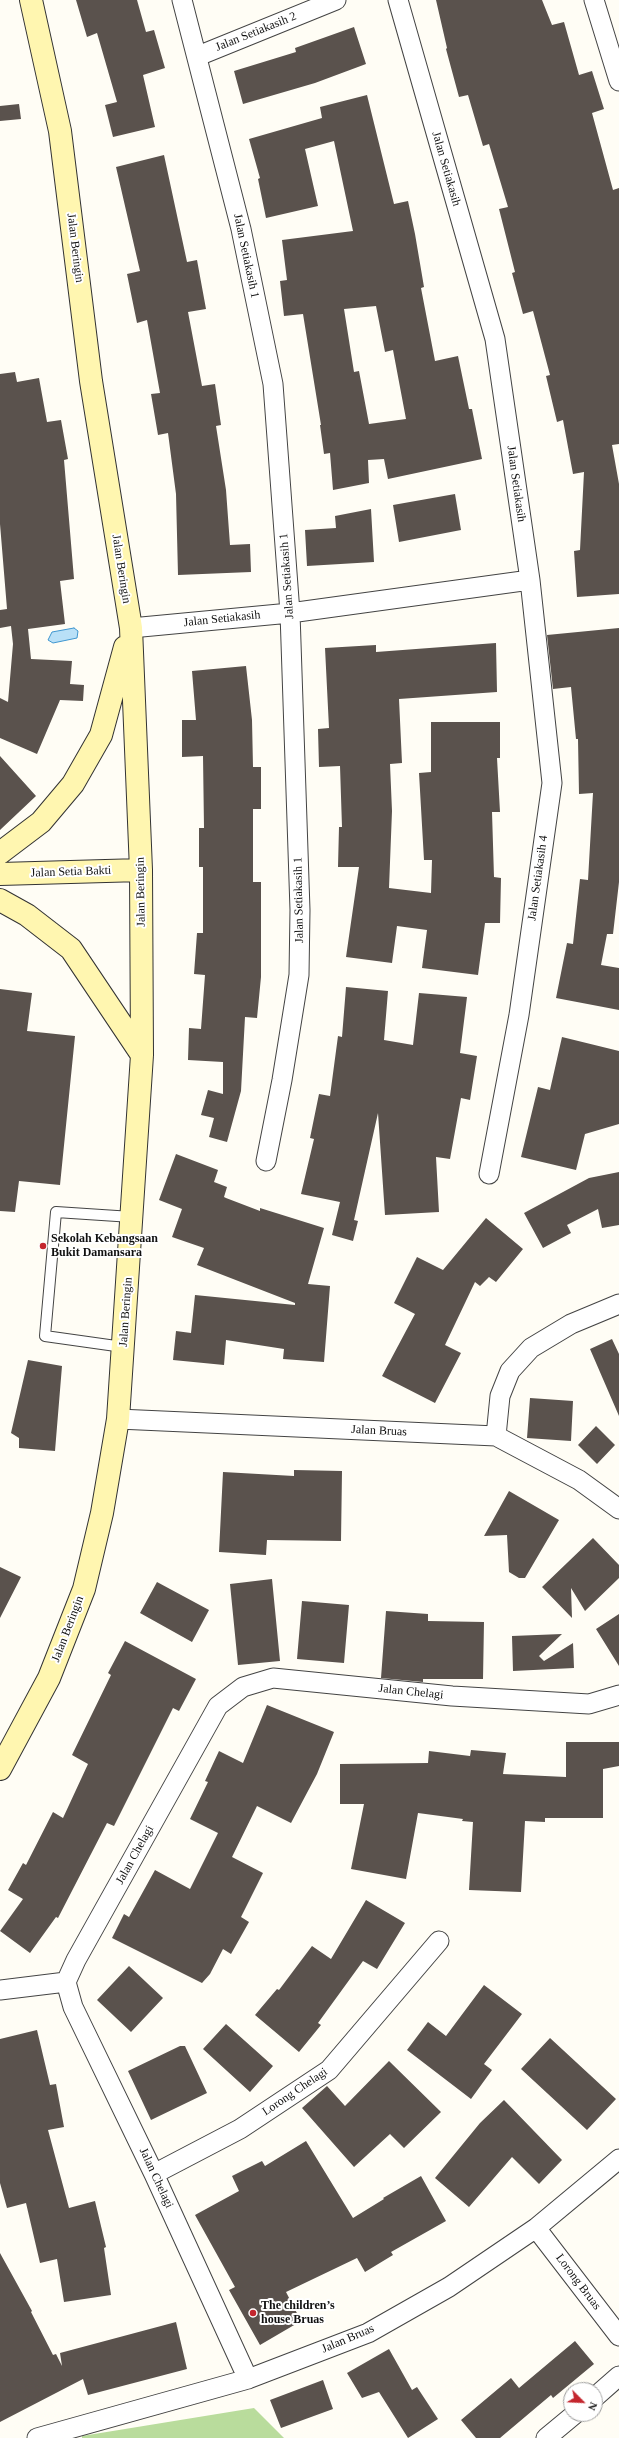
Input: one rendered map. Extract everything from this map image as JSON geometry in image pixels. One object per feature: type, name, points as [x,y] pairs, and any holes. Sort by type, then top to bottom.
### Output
[{"type":"street","name":"Jalan Beringin","points":[[0,1769],[49,1678],[84,1589],[102,1513],[118,1419],[142,1055],[141,870],[131,628],[92,381],[60,131],[31,0]]},
{"type":"street","name":"Jalan Setiakasih 1","points":[[182,0],[198,56],[241,230],[273,384],[290,613],[300,910],[299,975],[282,1080],[266,1161]]},
{"type":"street","name":"Jalan Setiakasih 2","points":[[198,56],[336,0]]},
{"type":"street","name":"Jalan Setiakasih","points":[[131,628],[290,613],[530,580],[495,338],[398,0]]},
{"type":"street","points":[[594,0],[619,81]]},
{"type":"street","name":"Jalan Setiakasih 4","points":[[489,1174],[518,1015],[552,783],[530,580]]},
{"type":"street","points":[[0,854],[41,822],[73,784],[101,735],[131,628]]},
{"type":"street","name":"Jalan Setia Bakti","points":[[0,874],[141,870]]},
{"type":"street","points":[[0,900],[27,915],[71,949],[142,1055]]},
{"type":"street","points":[[496,1436],[500,1396],[510,1371],[531,1348],[571,1324],[619,1304]]},
{"type":"street","name":"Jalan Bruas","points":[[118,1419],[496,1436],[579,1480],[619,1509]]},
{"type":"street","name":"Jalan Chelagi","points":[[248,2379],[154,2174],[73,2007],[66,1982],[76,1960],[218,1706],[243,1687],[273,1678],[452,1696],[590,1704],[619,1695]]},
{"type":"street","name":"Lorong Chelagi","points":[[154,2174],[240,2129],[329,2070],[440,1942]]},
{"type":"street","points":[[0,1990],[66,1982]]},
{"type":"street","name":"Jalan Bruas","points":[[38,2438],[66,2434],[248,2379],[368,2333],[449,2286],[536,2228],[619,2159]]},
{"type":"street","name":"Lorong Bruas","points":[[536,2228],[619,2336]]},
{"type":"street","points":[[603,2390],[619,2376]]},
{"type":"street","points":[[546,2438],[565,2422]]},
{"type":"lane","points":[[123,1347],[45,1336],[56,1212],[132,1217]]},
{"type":"green space","points":[[254,2408],[284,2438],[82,2438],[82,2436]]},
{"type":"water","points":[[74,628],[78,631],[77,638],[53,643],[48,640],[52,632]]},
{"type":"building","points":[[76,0],[137,0],[146,32],[154,30],[165,68],[143,75],[155,127],[113,137],[105,105],[117,102],[97,33],[87,37]]},
{"type":"building","points":[[436,0],[542,0],[552,25],[564,22],[579,75],[592,71],[604,109],[592,113],[613,190],[619,188],[619,444],[612,445],[619,484],[619,594],[577,597],[574,551],[580,550],[584,472],[573,474],[563,420],[557,422],[546,376],[550,375],[533,311],[523,314],[512,273],[515,272],[499,209],[508,207],[489,144],[483,146],[468,95],[459,97],[446,49]]},
{"type":"building","points":[[354,27],[366,64],[315,83],[243,104],[234,71],[296,52],[295,48]]},
{"type":"building","points":[[367,95],[394,204],[408,201],[424,287],[421,288],[435,361],[458,356],[469,409],[472,409],[482,459],[388,479],[384,459],[368,460],[369,483],[333,490],[330,453],[324,454],[321,425],[303,314],[284,316],[280,281],[287,280],[282,240],[353,231],[334,141],[305,149],[318,206],[266,218],[258,179],[260,178],[249,139],[322,118],[320,107]],"holes":[[[376,306],[385,352],[393,350],[406,419],[369,424],[359,371],[354,372],[344,309]]]},
{"type":"building","points":[[19,104],[21,119],[0,121],[0,106]]},
{"type":"building","points":[[164,155],[187,262],[197,260],[206,309],[188,312],[202,386],[215,384],[221,425],[216,426],[226,490],[230,545],[250,544],[251,572],[178,575],[176,494],[168,433],[158,435],[151,394],[160,393],[147,320],[137,323],[127,274],[140,271],[116,167]]},
{"type":"building","points":[[15,372],[17,382],[39,378],[47,422],[61,420],[68,459],[64,460],[74,579],[60,581],[65,624],[28,629],[31,659],[72,661],[70,684],[84,685],[83,701],[60,700],[37,754],[0,738],[0,698],[8,702],[13,644],[11,626],[0,628],[0,610],[7,609],[0,524],[0,374]]},
{"type":"building","points":[[455,494],[461,530],[399,542],[393,505]]},
{"type":"building","points":[[371,509],[374,562],[307,566],[305,530],[336,528],[335,516]]},
{"type":"building","points":[[619,628],[619,882],[613,934],[607,934],[601,965],[619,968],[619,1010],[556,998],[567,943],[573,944],[580,879],[588,880],[593,793],[579,794],[578,739],[576,739],[571,687],[553,689],[547,635]]},
{"type":"building","points":[[496,643],[497,692],[399,699],[402,763],[390,764],[392,811],[389,888],[431,893],[432,860],[424,860],[419,773],[431,772],[431,722],[500,722],[500,758],[497,758],[500,812],[492,812],[494,877],[501,878],[500,923],[485,923],[478,975],[422,968],[427,930],[397,926],[392,963],[346,957],[359,867],[338,867],[339,827],[342,827],[340,766],[319,767],[318,729],[329,728],[325,648],[376,645],[376,652]]},
{"type":"building","points":[[246,666],[252,720],[253,767],[261,767],[261,809],[253,809],[253,882],[261,882],[261,977],[257,1018],[245,1017],[241,1091],[227,1142],[209,1137],[214,1118],[201,1115],[208,1090],[223,1094],[223,1062],[188,1060],[189,1028],[201,1029],[205,975],[194,974],[197,933],[203,933],[203,867],[199,867],[199,828],[204,828],[203,756],[182,757],[182,720],[196,720],[192,671]]},
{"type":"building","points":[[0,756],[36,796],[0,830]]},
{"type":"building","points":[[346,987],[388,991],[384,1040],[413,1045],[419,993],[467,997],[460,1053],[477,1056],[470,1100],[461,1098],[450,1159],[436,1157],[439,1212],[385,1215],[378,1113],[354,1220],[358,1221],[353,1241],[332,1235],[340,1202],[301,1194],[314,1139],[310,1138],[319,1094],[330,1096],[338,1036],[342,1037]]},
{"type":"building","points":[[0,989],[32,993],[27,1031],[75,1036],[60,1185],[19,1181],[15,1212],[0,1211]]},
{"type":"building","points":[[562,1037],[619,1051],[619,1124],[585,1134],[576,1170],[521,1157],[538,1087],[550,1090]]},
{"type":"building","points":[[176,1154],[218,1170],[214,1182],[227,1187],[224,1197],[226,1198],[260,1211],[260,1208],[324,1228],[308,1284],[330,1286],[324,1362],[283,1359],[284,1349],[226,1340],[224,1365],[173,1360],[176,1331],[191,1333],[195,1295],[295,1305],[295,1303],[197,1265],[204,1248],[172,1237],[182,1209],[159,1200]]},
{"type":"building","points":[[619,1172],[619,1225],[602,1228],[598,1209],[567,1225],[571,1233],[543,1248],[524,1213],[589,1178]]},
{"type":"building","points":[[486,1218],[523,1249],[496,1282],[489,1277],[480,1286],[475,1282],[445,1345],[461,1353],[435,1403],[382,1376],[415,1314],[394,1303],[417,1257],[443,1270]]},
{"type":"building","points":[[612,1339],[619,1354],[619,1416],[590,1349]]},
{"type":"building","points":[[28,1360],[62,1366],[55,1451],[19,1448],[19,1438],[11,1433]]},
{"type":"building","points":[[530,1398],[573,1401],[571,1441],[527,1438]]},
{"type":"building","points":[[596,1426],[615,1445],[597,1464],[578,1445]]},
{"type":"building","points":[[294,1470],[342,1471],[341,1541],[267,1540],[266,1555],[219,1552],[223,1472],[294,1476]]},
{"type":"building","points":[[509,1491],[559,1520],[525,1578],[519,1578],[509,1572],[507,1535],[484,1536]]},
{"type":"building","points":[[593,1538],[619,1565],[619,1578],[585,1611],[571,1588],[572,1618],[542,1587]]},
{"type":"building","points":[[0,1567],[21,1577],[0,1618]]},
{"type":"building","points":[[272,1579],[280,1661],[238,1665],[230,1584]]},
{"type":"building","points":[[157,1582],[209,1610],[192,1642],[140,1613]]},
{"type":"building","points":[[302,1601],[349,1605],[344,1663],[297,1659]]},
{"type":"building","points":[[386,1611],[428,1614],[428,1621],[484,1622],[483,1679],[423,1679],[423,1682],[381,1678]]},
{"type":"building","points":[[619,1614],[619,1666],[596,1629]]},
{"type":"building","points":[[562,1634],[539,1656],[544,1661],[573,1643],[574,1668],[513,1671],[512,1636]]},
{"type":"building","points":[[125,1641],[196,1679],[179,1711],[173,1708],[114,1826],[107,1823],[58,1918],[56,1917],[30,1953],[0,1931],[23,1899],[8,1890],[23,1863],[26,1865],[53,1812],[63,1818],[88,1764],[72,1755],[111,1675],[108,1673]]},
{"type":"building","points":[[267,1705],[334,1732],[317,1774],[291,1823],[257,1806],[232,1857],[263,1873],[241,1917],[249,1922],[231,1954],[223,1949],[210,1974],[202,1983],[112,1938],[124,1914],[129,1917],[155,1870],[190,1889],[218,1833],[190,1819],[208,1782],[205,1781],[219,1751],[243,1763]]},
{"type":"building","points":[[566,1742],[619,1742],[619,1766],[603,1769],[603,1818],[545,1818],[545,1822],[525,1821],[521,1892],[469,1890],[473,1822],[462,1821],[463,1819],[418,1813],[406,1879],[351,1869],[364,1804],[340,1804],[340,1764],[428,1763],[429,1751],[470,1756],[471,1750],[506,1753],[503,1774],[566,1777]]},
{"type":"building","points":[[366,1900],[405,1923],[377,1969],[363,1961],[318,2023],[321,2025],[299,2052],[255,2015],[277,1989],[279,1990],[312,1946],[331,1959]]},
{"type":"building","points":[[129,1966],[163,1998],[131,2032],[97,2000]]},
{"type":"building","points":[[484,1985],[522,2014],[484,2064],[492,2070],[471,2099],[407,2050],[428,2022],[446,2036]]},
{"type":"building","points":[[226,2024],[273,2066],[250,2092],[203,2049]]},
{"type":"building","points":[[37,2030],[50,2085],[56,2084],[64,2127],[48,2130],[69,2208],[95,2201],[106,2247],[104,2248],[111,2295],[64,2302],[57,2259],[40,2263],[26,2203],[7,2208],[0,2183],[0,2039]]},
{"type":"building","points":[[550,2038],[616,2099],[587,2130],[521,2069]]},
{"type":"building","points":[[180,2046],[185,2046],[207,2093],[151,2120],[128,2071]]},
{"type":"building","points":[[389,2061],[441,2112],[404,2148],[390,2134],[354,2167],[302,2108],[327,2086],[345,2106]]},
{"type":"building","points":[[504,2100],[562,2160],[539,2184],[512,2157],[469,2207],[435,2178],[480,2123]]},
{"type":"building","points":[[306,2141],[353,2218],[384,2199],[383,2198],[421,2176],[446,2221],[391,2252],[393,2255],[365,2272],[357,2258],[286,2292],[301,2321],[260,2345],[229,2290],[235,2287],[195,2215],[239,2191],[232,2176],[262,2161],[265,2166]]},
{"type":"building","points":[[0,2253],[32,2311],[31,2312],[53,2355],[56,2354],[62,2366],[60,2353],[176,2322],[187,2369],[88,2395],[83,2379],[0,2422]]},
{"type":"building","points":[[575,2341],[594,2364],[572,2382],[563,2382],[563,2390],[553,2398],[551,2395],[500,2438],[476,2438],[461,2420],[511,2378],[519,2388]]},
{"type":"building","points":[[389,2349],[412,2390],[417,2387],[438,2419],[408,2438],[379,2392],[362,2398],[347,2373]]},
{"type":"building","points":[[323,2380],[333,2409],[281,2428],[270,2400]]},
{"type":"place","name":"Sekolah Kebangsaan Bukit Damansara","points":[[43,1246]]},
{"type":"place","name":"The children’s house Bruas","points":[[253,2313]]}]
